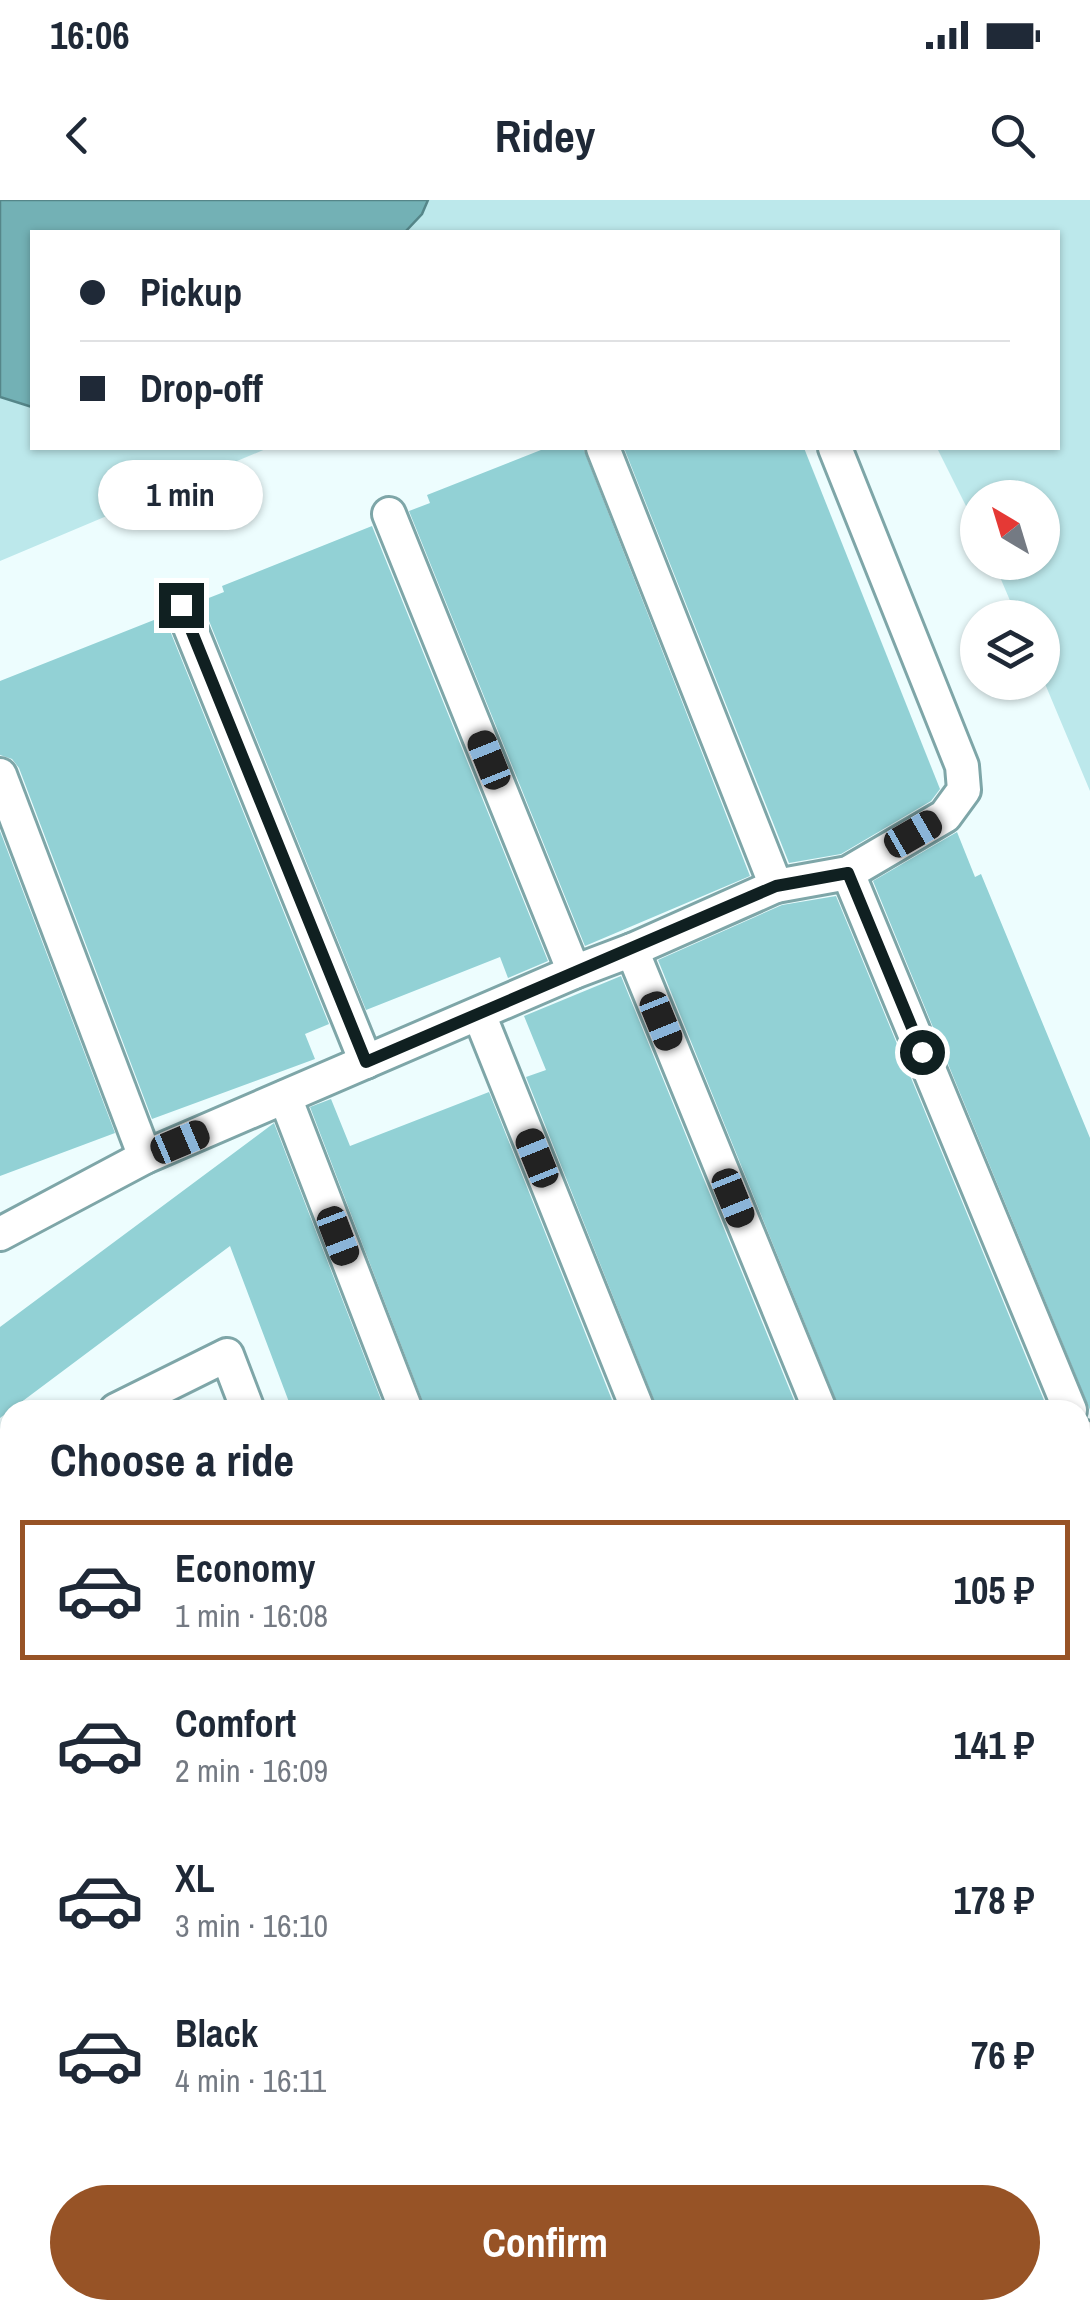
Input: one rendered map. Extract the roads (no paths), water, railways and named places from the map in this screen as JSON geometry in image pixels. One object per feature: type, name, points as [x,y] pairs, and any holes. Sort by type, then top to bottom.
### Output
[{"type":"lane","points":[[604,450],[776,886]]},
{"type":"lane","points":[[0,1234],[145,1156],[776,886],[848,873],[946,816],[964,790],[962,766],[836,450]]},
{"type":"lane","points":[[390,514],[574,972]]},
{"type":"lane","points":[[181,605],[366,1062]]},
{"type":"lane","points":[[0,774],[145,1156]]},
{"type":"lane","points":[[848,873],[1066,1400]]},
{"type":"lane","points":[[632,950],[816,1400]]},
{"type":"lane","points":[[479,1014],[634,1400]]},
{"type":"lane","points":[[284,1097],[402,1400]]},
{"type":"lane","points":[[136,1400],[226,1355],[244,1400]]}]
